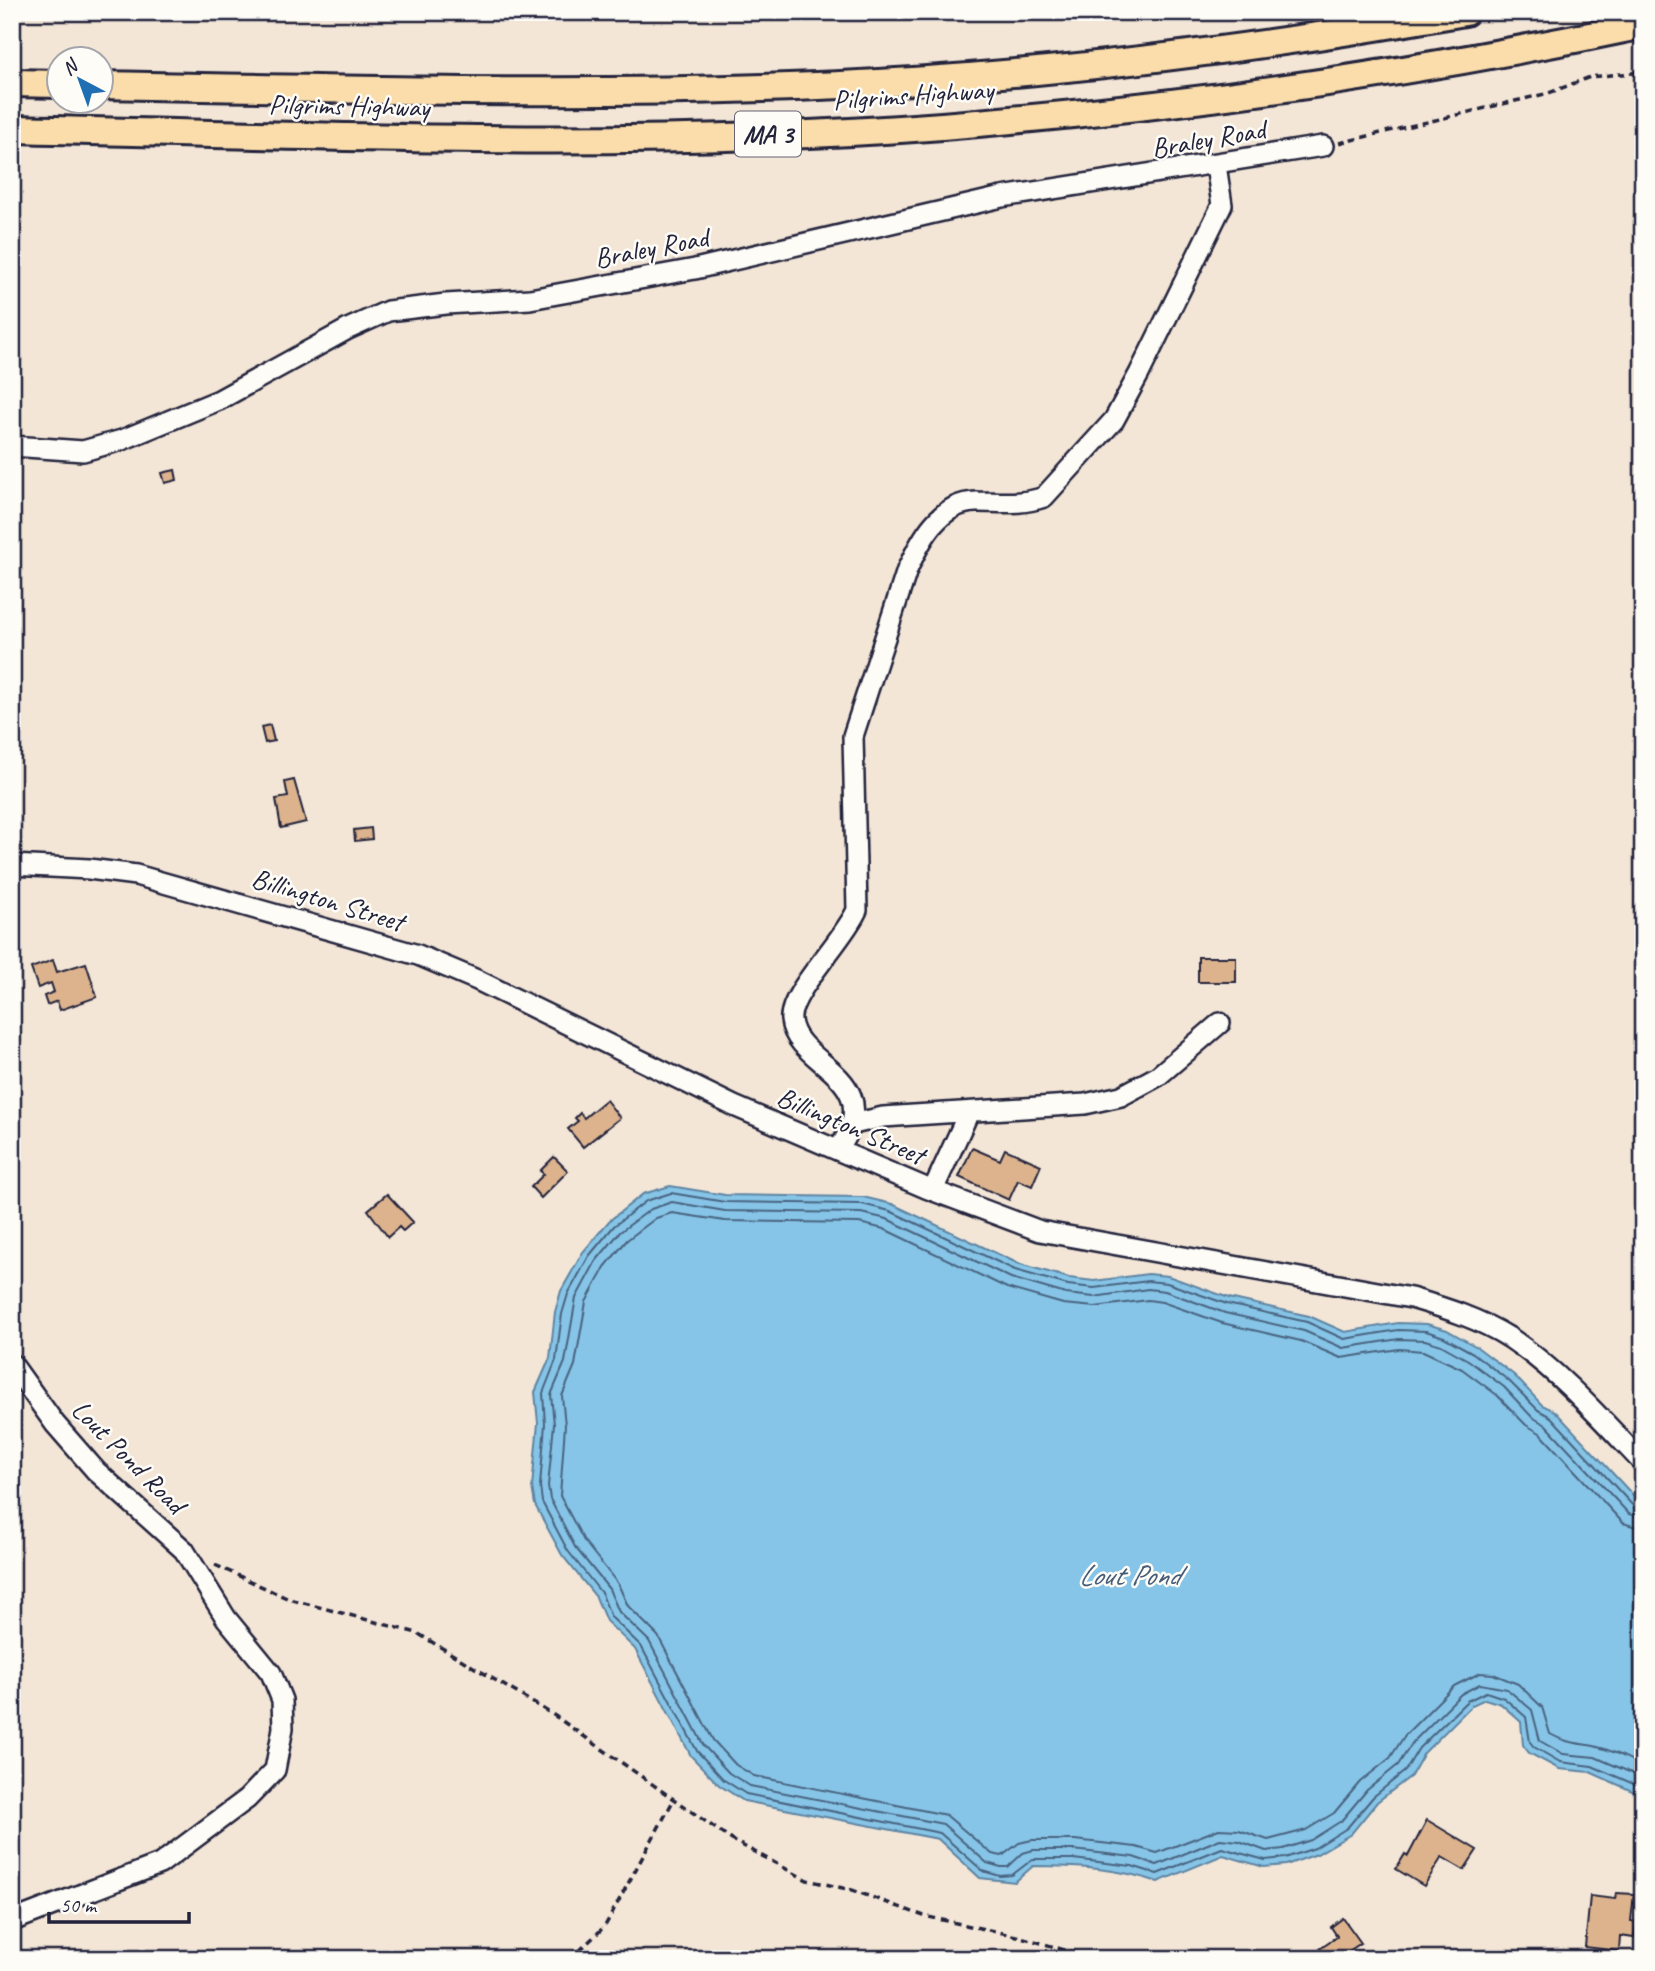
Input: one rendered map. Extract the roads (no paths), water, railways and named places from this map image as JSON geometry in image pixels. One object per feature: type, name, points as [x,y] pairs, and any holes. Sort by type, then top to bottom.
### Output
[{"type":"highway","name":"Pilgrims Highway","points":[[116,85],[601,92],[913,81],[1210,51],[1465,12]]},
{"type":"highway","name":"Pilgrims Highway","points":[[12,129],[507,139],[777,134],[940,126],[1258,93],[1518,50],[1643,25]]},
{"type":"highway","points":[[1518,50],[1643,35]]},
{"type":"highway","points":[[12,83],[46,84]]},
{"type":"street","name":"Braley Road","points":[[12,446],[83,451],[122,440],[219,400],[348,329],[388,311],[530,299],[695,269],[1002,197],[1323,146]]},
{"type":"street","points":[[838,1150],[853,1124],[853,1103],[843,1084],[827,1064],[796,1037],[791,1018],[795,999],[842,938],[857,910],[853,736],[907,570],[916,549],[945,512],[959,504],[1030,502],[1044,497],[1114,420],[1222,205],[1216,165]]},
{"type":"street","name":"Billington Street","points":[[12,865],[89,869],[136,875],[418,955],[477,980],[734,1106],[1017,1223],[1066,1238],[1411,1298],[1446,1308],[1489,1326],[1534,1357],[1643,1463]]},
{"type":"street","points":[[853,1124],[883,1117],[1085,1104],[1121,1096],[1158,1076],[1220,1023]]},
{"type":"street","points":[[933,1190],[969,1112]]},
{"type":"street","name":"Lout Pond Road","points":[[12,1364],[55,1424],[96,1471],[184,1550],[226,1618],[271,1673],[282,1700],[284,1728],[275,1770],[247,1799],[160,1864],[12,1921]]},
{"type":"water","name":"Lout Pond","points":[[670,1186],[725,1195],[863,1197],[892,1204],[1017,1263],[1069,1278],[1094,1281],[1148,1274],[1168,1276],[1229,1298],[1309,1316],[1345,1332],[1398,1323],[1427,1324],[1447,1330],[1477,1347],[1514,1375],[1542,1405],[1555,1411],[1643,1506],[1643,1796],[1590,1772],[1559,1769],[1529,1753],[1523,1745],[1521,1722],[1501,1704],[1485,1699],[1472,1705],[1424,1753],[1411,1776],[1377,1802],[1351,1834],[1317,1854],[1286,1865],[1264,1867],[1223,1855],[1158,1882],[1112,1871],[1049,1866],[1033,1866],[1015,1882],[980,1878],[938,1839],[744,1801],[719,1785],[691,1756],[635,1649],[606,1621],[596,1597],[562,1555],[535,1505],[532,1487],[538,1423],[535,1392],[550,1358],[555,1312],[561,1291],[583,1252],[609,1221],[643,1194]]}]
